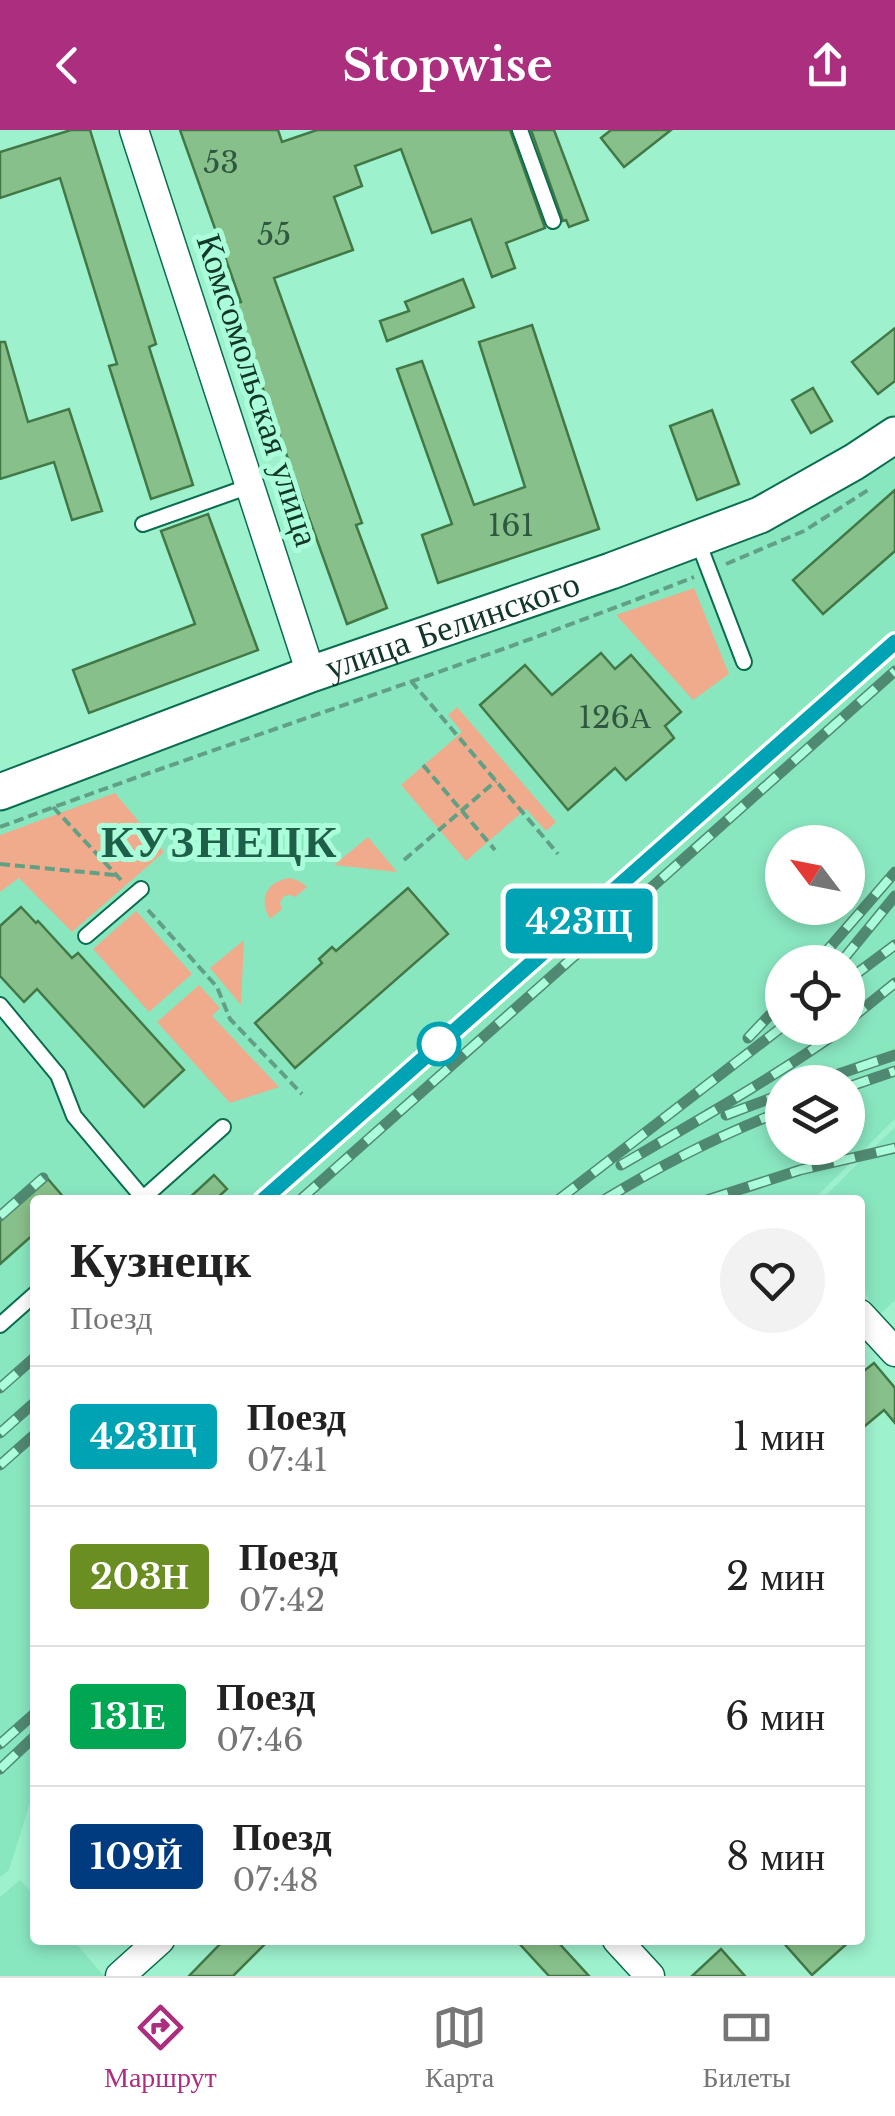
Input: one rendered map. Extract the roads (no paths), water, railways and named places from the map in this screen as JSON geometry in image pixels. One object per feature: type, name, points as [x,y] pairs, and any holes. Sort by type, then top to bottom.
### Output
[{"type":"street","name":"Комсомольская улица","points":[[134,130],[311,674]]},
{"type":"street","name":"улица Белинского","points":[[0,792],[311,674],[611,570],[703,555],[760,515],[895,435]]},
{"type":"street","points":[[865,1319],[895,1352]]},
{"type":"street","points":[[120,1976],[154,1945]]},
{"type":"street","points":[[622,1945],[650,1976]]},
{"type":"lane","points":[[520,130],[552,220]]},
{"type":"lane","points":[[143,524],[250,486]]},
{"type":"lane","points":[[703,555],[744,662]]},
{"type":"lane","points":[[86,936],[138,892]]},
{"type":"lane","points":[[0,1005],[58,1075],[74,1116],[139,1195]]},
{"type":"lane","points":[[146,1195],[223,1127]]},
{"type":"lane","points":[[0,1325],[30,1298]]},
{"type":"railway","points":[[269,1195],[895,642]]},
{"type":"railway","points":[[306,1195],[895,671]]},
{"type":"railway","points":[[832,945],[895,872]]},
{"type":"railway","points":[[855,945],[895,896]]},
{"type":"railway","points":[[865,967],[895,945]]},
{"type":"railway","points":[[865,1007],[895,983]]},
{"type":"railway","points":[[748,1038],[765,1020]]},
{"type":"railway","points":[[564,1195],[765,1040]]},
{"type":"railway","points":[[621,1165],[818,1045]]},
{"type":"railway","points":[[865,1065],[895,1055]]},
{"type":"railway","points":[[865,1081],[895,1071]]},
{"type":"railway","points":[[726,1115],[765,1100]]},
{"type":"railway","points":[[613,1195],[691,1151],[765,1118]]},
{"type":"railway","points":[[722,1195],[800,1170],[895,1148]]},
{"type":"railway","points":[[0,1216],[43,1178]]},
{"type":"railway","points":[[0,1388],[30,1361]]},
{"type":"railway","points":[[0,1433],[30,1406]]},
{"type":"railway","points":[[0,1465],[30,1438]]},
{"type":"railway","points":[[0,1744],[30,1717]]},
{"type":"railway","points":[[0,1769],[30,1741]]},
{"type":"train","name":"423Щ","points":[[269,1195],[895,642]]},
{"type":"district","name":"КУЗНЕЦК","points":[[220,841]]}]
